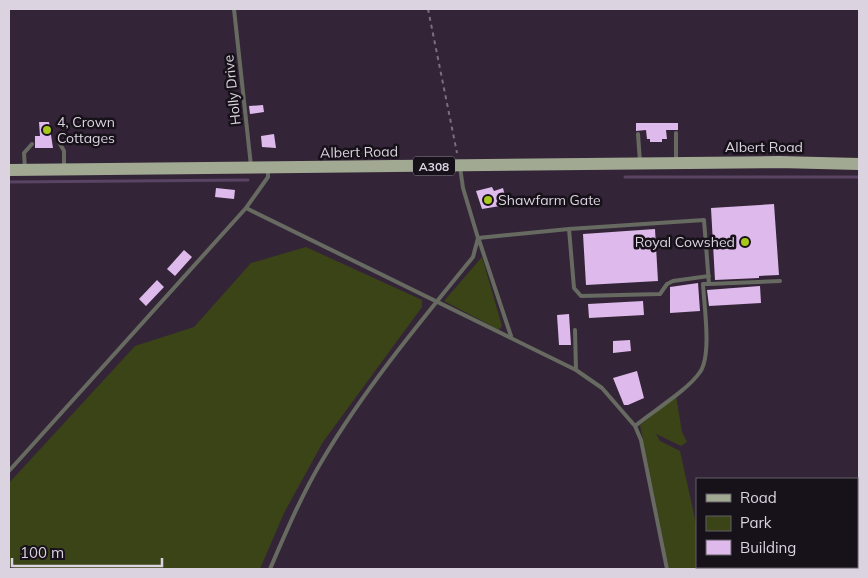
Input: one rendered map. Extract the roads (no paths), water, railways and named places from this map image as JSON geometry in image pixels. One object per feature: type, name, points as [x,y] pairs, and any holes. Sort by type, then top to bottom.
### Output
[{"type":"main road","name":"Albert Road","points":[[9,170],[640,163],[859,164]]},
{"type":"lane","name":"Holly Drive","points":[[234,9],[251,168]]},
{"type":"lane","points":[[676,133],[676,163]]},
{"type":"lane","points":[[638,134],[640,163]]},
{"type":"lane","points":[[59,142],[64,151],[64,169]]},
{"type":"lane","points":[[26,170],[24,153],[32,144]]},
{"type":"lane","points":[[460,166],[463,188],[511,336]]},
{"type":"lane","points":[[9,471],[246,208],[268,177],[268,168]]},
{"type":"lane","points":[[246,208],[436,302],[511,336],[576,370],[602,388],[635,426],[643,450],[667,569]]},
{"type":"lane","points":[[478,238],[569,229],[704,220],[709,284]]},
{"type":"lane","points":[[569,229],[574,288],[581,296],[660,294],[667,284],[673,281],[708,276]]},
{"type":"lane","points":[[270,569],[292,517],[327,452],[362,400],[436,302],[473,257],[478,238]]},
{"type":"lane","points":[[635,426],[691,382],[702,371],[706,350],[703,284],[780,281]]},
{"type":"lane","points":[[575,330],[576,370]]},
{"type":"waterway","points":[[625,177],[859,177]]},
{"type":"waterway","points":[[9,182],[248,180]]},
{"type":"place","name":"4, Crown Cottages","points":[[47,130]]},
{"type":"place","name":"Shawfarm Gate","points":[[488,200]]},
{"type":"place","name":"Royal Cowshed","points":[[745,242]]}]
